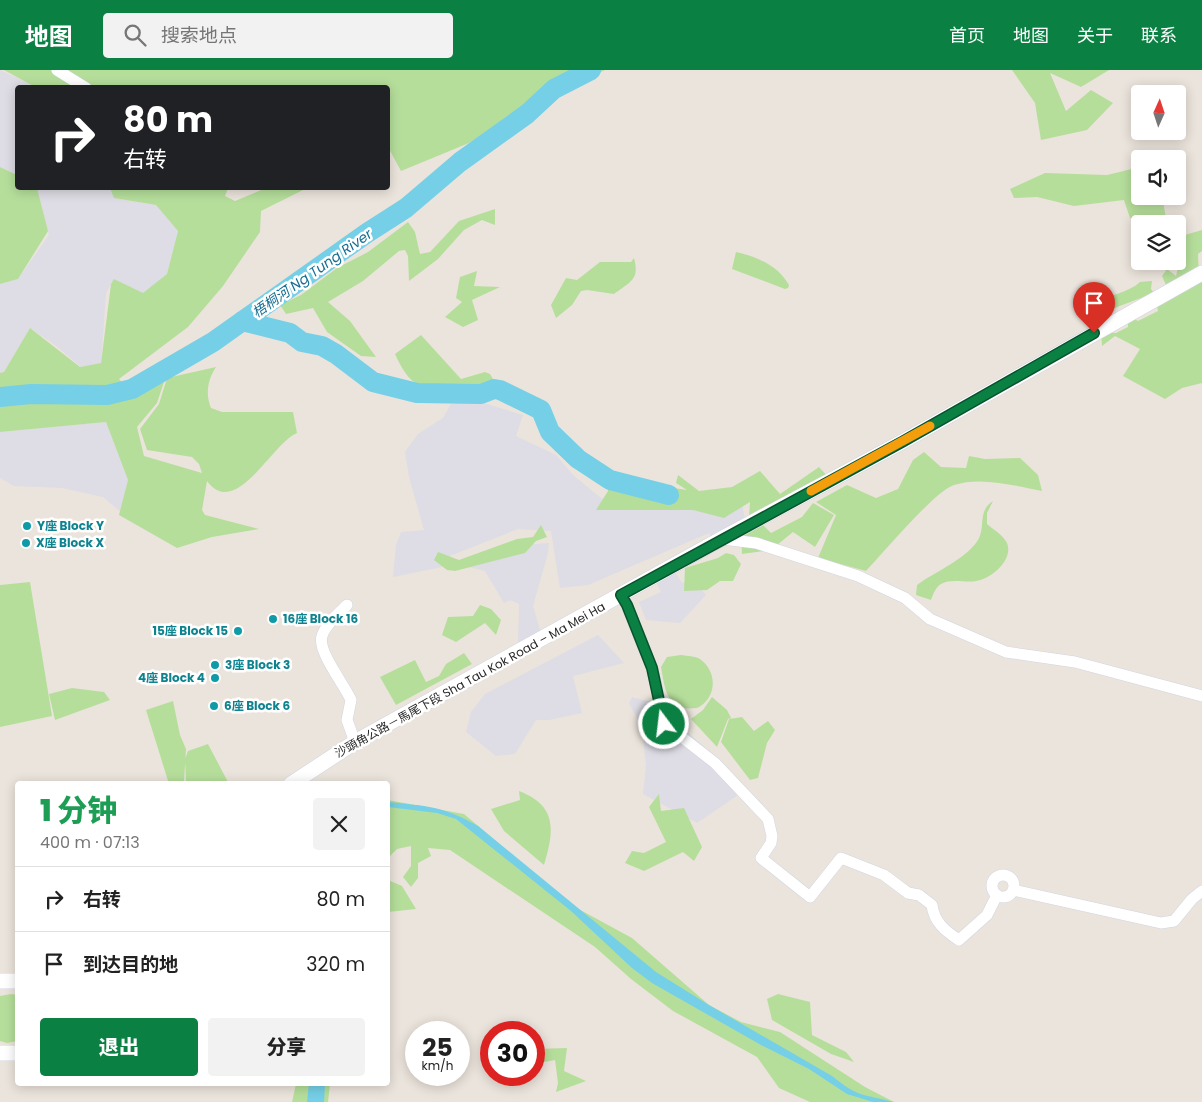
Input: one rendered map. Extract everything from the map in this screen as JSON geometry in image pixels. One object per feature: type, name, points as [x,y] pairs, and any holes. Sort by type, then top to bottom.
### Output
[{"type":"main road","name":"沙頭角公路－馬尾下段 Sha Tau Kok Road – Ma Mei Ha","points":[[296,781],[355,742],[721,539],[909,438],[1202,273]]},
{"type":"main road","points":[[0,1053],[15,1053]]},
{"type":"street","points":[[58,70],[81,85]]},
{"type":"street","points":[[721,539],[743,540],[756,543],[858,576],[905,598],[930,619],[1006,652],[1075,662],[1202,696]]},
{"type":"street","points":[[621,595],[627,605],[652,668],[664,724],[715,763],[761,809],[768,819],[772,836],[771,843],[761,858],[810,898],[841,858],[884,875],[908,893],[919,894],[932,905],[933,916],[945,931],[959,940],[987,915],[997,895]]},
{"type":"street","points":[[347,605],[324,632],[321,641],[323,650],[351,700],[347,720],[355,742]]},
{"type":"street","points":[[999,876],[1007,876],[1012,881],[1013,890],[1010,896],[997,895],[992,889],[992,880],[999,876]]},
{"type":"street","points":[[1013,890],[1161,923],[1174,922],[1192,899],[1202,891]]},
{"type":"shaded area","points":[[0,70],[33,85],[15,85],[15,174],[0,167]]},
{"type":"shaded area","points":[[38,190],[112,190],[114,198],[156,205],[178,231],[167,274],[143,294],[114,279],[106,293],[101,363],[81,367],[55,345],[30,328],[4,372],[0,373],[0,284],[18,279],[49,235]]},
{"type":"shaded area","points":[[474,400],[523,415],[516,436],[556,455],[573,475],[601,498],[741,500],[745,518],[714,540],[709,533],[588,585],[560,588],[551,531],[518,529],[442,559],[442,567],[393,577],[396,545],[401,532],[424,530],[409,477],[405,452],[418,434],[443,418],[451,404]]},
{"type":"shaded area","points":[[106,422],[128,480],[121,512],[103,497],[62,488],[14,486],[0,478],[0,432]]},
{"type":"shaded area","points":[[549,543],[533,606],[541,633],[518,643],[519,604],[510,600],[504,603],[485,571],[465,566],[500,547]]},
{"type":"shaded area","points":[[672,567],[682,583],[694,580],[706,595],[680,623],[646,620],[639,602],[661,592],[654,577]]},
{"type":"shaded area","points":[[598,635],[624,663],[573,676],[582,713],[549,720],[536,720],[515,754],[496,756],[466,732],[471,712],[485,694]]},
{"type":"shaded area","points":[[632,697],[670,707],[676,722],[710,752],[715,763],[741,793],[697,823],[643,794],[646,765],[642,728],[629,703]]},
{"type":"green space","points":[[4,70],[605,70],[532,105],[469,143],[401,171],[390,151],[390,85],[32,85]]},
{"type":"green space","points":[[1012,70],[1109,70],[1081,87],[1050,73],[1066,111],[1091,90],[1113,103],[1087,130],[1041,140],[1035,103]]},
{"type":"green space","points":[[0,167],[15,174],[15,190],[38,190],[48,231],[18,279],[0,284]]},
{"type":"green space","points":[[1131,169],[1131,205],[1164,205],[1165,215],[1131,215],[1131,218],[1124,200],[1074,206],[1037,197],[1014,198],[1010,189],[1045,173],[1107,175]]},
{"type":"green space","points":[[111,190],[227,190],[225,196],[235,201],[261,190],[303,190],[261,211],[260,232],[223,286],[188,327],[119,379],[131,392],[165,379],[157,403],[137,427],[144,456],[202,473],[199,464],[192,457],[147,450],[140,429],[159,404],[167,378],[216,367],[208,387],[211,408],[222,412],[293,412],[297,433],[287,440],[241,486],[230,492],[218,491],[207,481],[202,510],[205,515],[259,529],[212,537],[177,548],[119,515],[128,480],[106,422],[0,432],[0,373],[4,372],[30,328],[80,367],[101,363],[111,284],[114,279],[143,293],[167,274],[178,231],[156,205],[114,198]]},
{"type":"green space","points":[[495,209],[495,225],[482,220],[464,230],[438,259],[409,281],[408,256],[405,250],[399,251],[363,281],[328,302],[350,321],[376,357],[361,356],[327,332],[313,308],[286,314],[280,305],[301,295],[337,268],[368,252],[408,222],[415,232],[420,254],[430,252],[459,221]]},
{"type":"green space","points":[[1202,230],[1202,251],[1198,254],[1199,276],[1202,275],[1202,383],[1182,388],[1165,399],[1123,376],[1140,349],[1115,336],[1102,346],[1101,332],[1116,333],[1128,327],[1128,315],[1138,321],[1158,311],[1156,302],[1146,296],[1099,314],[1100,304],[1109,297],[1130,289],[1140,282],[1152,281],[1151,289],[1161,302],[1171,296],[1162,276],[1166,270],[1176,276],[1177,270],[1186,270],[1186,235]]},
{"type":"green space","points":[[736,252],[752,256],[773,267],[789,285],[788,288],[785,289],[732,269]]},
{"type":"green space","points":[[634,258],[636,265],[635,276],[625,286],[614,294],[587,290],[581,291],[572,305],[556,318],[551,305],[566,278],[577,280],[600,262],[631,262]]},
{"type":"green space","points":[[477,271],[474,286],[500,287],[472,300],[478,320],[463,327],[445,317],[462,302],[456,298],[460,277]]},
{"type":"green space","points":[[421,335],[461,379],[485,372],[490,374],[496,384],[470,392],[466,385],[431,387],[415,383],[408,377],[395,354]]},
{"type":"green space","points":[[924,452],[941,467],[966,468],[969,456],[985,459],[1020,458],[1038,475],[1042,491],[976,481],[954,485],[945,490],[922,510],[866,571],[818,558],[836,515],[816,502],[847,485],[876,498],[898,489],[913,460]]},
{"type":"green space","points":[[819,467],[831,480],[749,518],[750,502],[724,518],[693,510],[596,510],[608,491],[611,471],[642,483],[687,490],[676,483],[678,475],[699,491],[732,487],[760,471],[780,494]]},
{"type":"green space","points":[[993,501],[987,513],[987,524],[1003,538],[1007,543],[1008,549],[1007,556],[1000,568],[982,579],[945,582],[936,589],[931,600],[916,595],[917,585],[966,554],[978,540],[983,514],[988,505]]},
{"type":"green space","points":[[813,503],[834,515],[815,547],[793,532],[771,550],[742,554],[741,533],[762,524],[771,533],[802,517]]},
{"type":"green space","points":[[541,525],[547,537],[536,541],[525,553],[455,571],[447,570],[434,560],[438,552],[459,560],[517,539],[533,537]]},
{"type":"green space","points":[[726,553],[734,555],[741,564],[733,581],[720,581],[707,590],[684,591],[685,568],[718,558]]},
{"type":"green space","points":[[30,582],[52,716],[0,727],[0,585]]},
{"type":"green space","points":[[480,605],[491,609],[501,620],[496,635],[485,623],[456,642],[442,635],[448,617],[473,616]]},
{"type":"green space","points":[[464,653],[472,664],[396,705],[380,677],[415,660],[426,682],[439,676],[446,664]]},
{"type":"green space","points":[[681,655],[700,659],[710,671],[713,685],[711,692],[704,704],[697,708],[679,707],[673,703],[666,691],[661,667],[667,657]]},
{"type":"green space","points":[[72,688],[104,692],[110,700],[55,720],[49,694]]},
{"type":"green space","points":[[712,697],[727,710],[731,718],[728,719],[717,747],[691,719],[703,710]]},
{"type":"green space","points":[[173,701],[180,735],[186,749],[184,781],[168,781],[146,710]]},
{"type":"green space","points":[[742,717],[754,731],[768,721],[775,730],[767,743],[758,778],[750,780],[721,742],[729,719]]},
{"type":"green space","points":[[208,744],[227,781],[186,781],[185,759],[188,751]]},
{"type":"green space","points":[[519,791],[532,797],[547,812],[551,831],[544,865],[504,831],[491,809],[520,800]]},
{"type":"green space","points":[[659,794],[661,811],[684,808],[702,847],[694,861],[683,852],[644,871],[625,863],[632,851],[644,853],[666,842],[649,807]]},
{"type":"green space","points":[[390,800],[464,814],[573,906],[632,938],[709,1005],[741,1022],[780,1032],[865,1087],[894,1102],[810,1102],[779,1088],[757,1057],[673,1011],[631,979],[595,947],[450,850],[428,848],[431,856],[418,863],[418,878],[411,887],[403,877],[411,866],[411,846],[397,849],[390,856]]},
{"type":"green space","points":[[390,881],[402,886],[416,909],[390,912]]},
{"type":"green space","points":[[778,994],[810,1002],[812,1035],[846,1052],[854,1062],[831,1054],[772,1020],[767,999]]},
{"type":"green space","points":[[15,995],[15,1041],[7,1043],[0,1041],[0,996]]},
{"type":"green space","points":[[567,1048],[564,1071],[586,1081],[556,1092],[558,1083],[555,1060],[545,1062],[545,1049]]},
{"type":"green space","points":[[296,1086],[330,1086],[328,1102],[292,1102]]},
{"type":"water","points":[[390,802],[434,808],[455,814],[478,826],[656,972],[832,1076],[855,1092],[894,1102],[873,1102],[847,1094],[809,1069],[761,1045],[652,983],[632,968],[571,911],[456,819],[437,813],[390,807]]},
{"type":"water","points":[[309,1086],[325,1086],[324,1102],[307,1102]]},
{"type":"waterway","name":"梧桐河 Ng Tung River","points":[[0,397],[31,394],[107,395],[132,389],[213,342],[367,233],[406,208],[460,162],[527,114],[554,89],[591,70]]},
{"type":"waterway","points":[[242,321],[290,333],[302,342],[322,346],[336,354],[373,382],[417,393],[481,394],[494,389],[500,390],[541,410],[550,432],[578,459],[610,480],[669,495]]},
{"type":"slow traffic","points":[[811,491],[930,426]]},
{"type":"place","name":"Y座 Block Y","points":[[27,526]]},
{"type":"place","name":"X座 Block X","points":[[26,543]]},
{"type":"place","name":"16座 Block 16","points":[[273,619]]},
{"type":"place","name":"15座 Block 15","points":[[238,631]]},
{"type":"place","name":"3座 Block 3","points":[[215,665]]},
{"type":"place","name":"4座 Block 4","points":[[215,678]]},
{"type":"place","name":"6座 Block 6","points":[[214,706]]},
{"type":"route","points":[[664,724],[652,668],[627,605],[621,595],[902,442],[1094,333]]}]
